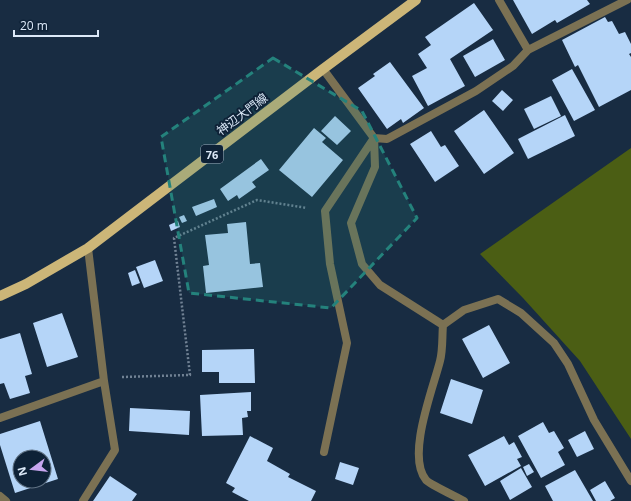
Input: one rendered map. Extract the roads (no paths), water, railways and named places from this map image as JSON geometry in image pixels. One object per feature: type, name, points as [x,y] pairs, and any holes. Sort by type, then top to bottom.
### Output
[{"type":"main road","name":"神辺大門線","points":[[0,296],[26,284],[88,248],[416,0]]},
{"type":"street","points":[[499,0],[528,50]]},
{"type":"street","points":[[374,138],[387,139],[476,91],[513,66],[528,50],[627,0]]},
{"type":"street","points":[[323,69],[374,138],[375,167],[351,223],[362,264],[380,285],[443,324]]},
{"type":"street","points":[[324,452],[347,343],[330,264],[325,212],[374,138]]},
{"type":"street","points":[[83,501],[115,450],[104,381],[88,248]]},
{"type":"street","points":[[443,324],[464,310],[498,299],[521,313],[554,343],[568,364],[594,420],[631,481]]},
{"type":"street","points":[[443,324],[441,359],[420,434],[418,448],[420,467],[426,481],[464,501]]},
{"type":"street","points":[[0,418],[104,381]]},
{"type":"street","points":[[0,496],[6,501]]}]
